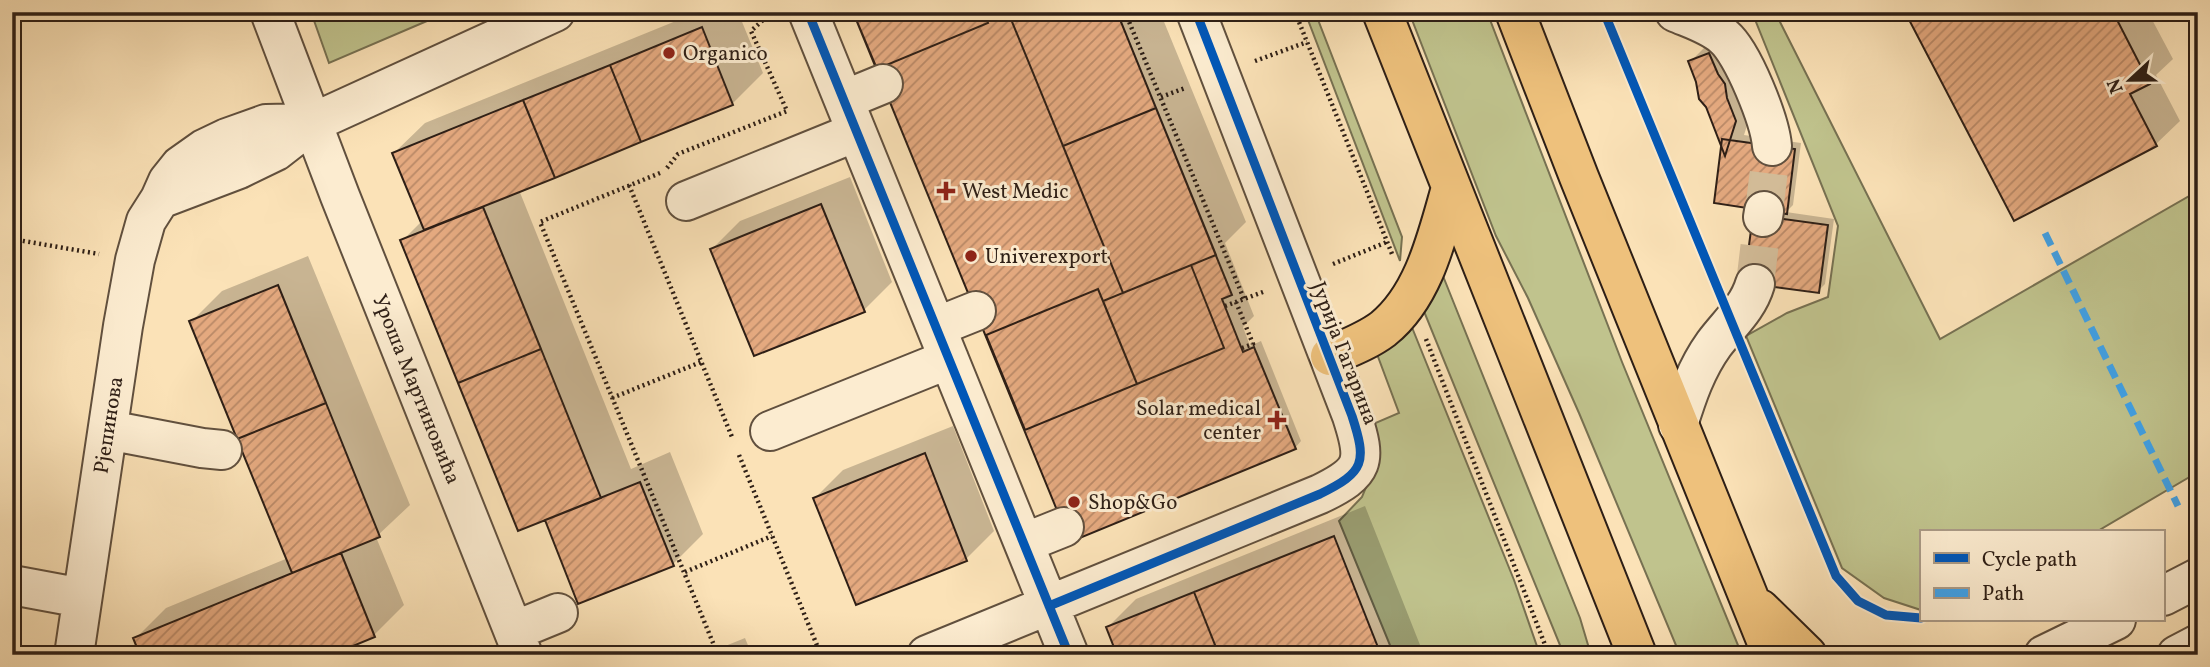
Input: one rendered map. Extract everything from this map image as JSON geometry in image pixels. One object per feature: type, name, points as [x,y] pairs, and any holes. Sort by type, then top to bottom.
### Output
[{"type":"main road","points":[[1382,12],[1637,655]]},
{"type":"main road","points":[[1515,12],[1772,655]]},
{"type":"main road","points":[[1330,356],[1366,340],[1384,328],[1411,300],[1432,249],[1451,188]]},
{"type":"main road","points":[[1749,597],[1807,655]]},
{"type":"main road","points":[[1618,611],[1622,655]]},
{"type":"street","name":"Уроша Мартиновића","points":[[270,12],[520,648]]},
{"type":"street","points":[[312,123],[555,12]]},
{"type":"street","points":[[808,12],[1069,655]]},
{"type":"street","name":"Јурија Гагарина","points":[[927,655],[1320,494],[1345,481],[1355,472],[1362,459],[1360,438],[1330,356],[1196,12]]},
{"type":"street","points":[[1675,12],[1717,31],[1733,46],[1770,127],[1772,146]]},
{"type":"street","points":[[686,201],[850,116],[883,84]]},
{"type":"street","name":"Рјепинова","points":[[74,655],[135,260],[146,221],[160,200],[239,169],[276,151],[312,123]]},
{"type":"street","points":[[1678,425],[1702,362],[1746,305],[1755,284]]},
{"type":"street","points":[[770,431],[942,343],[976,311]]},
{"type":"street","points":[[108,430],[222,450]]},
{"type":"street","points":[[1024,543],[1064,527]]},
{"type":"street","points":[[2164,595],[2198,578]]},
{"type":"street","points":[[12,586],[82,598]]},
{"type":"street","points":[[520,648],[558,613]]},
{"type":"street","points":[[2044,655],[2112,622]]},
{"type":"street","points":[[2177,655],[2198,644]]},
{"type":"path","points":[[718,655],[540,222],[665,171],[678,154],[787,111],[751,31],[763,20],[760,12]]},
{"type":"path","points":[[1125,12],[1244,299]]},
{"type":"path","points":[[1295,12],[1395,261]]},
{"type":"path","points":[[629,185],[821,655]]},
{"type":"path","points":[[12,239],[108,256]]},
{"type":"path","points":[[1236,302],[1253,344],[1242,348]]},
{"type":"path","points":[[1422,329],[1549,655]]},
{"type":"path","points":[[612,398],[702,362]]},
{"type":"path","points":[[685,572],[772,536]]},
{"type":"green space","points":[[311,12],[448,12],[329,63]]},
{"type":"green space","points":[[1305,12],[1315,12],[1402,237],[1400,261]]},
{"type":"green space","points":[[1409,12],[1487,12],[1622,362],[1742,655],[1680,655],[1579,413],[1528,298],[1496,236]]},
{"type":"green space","points":[[1752,12],[1775,12],[1940,339],[2198,191],[2198,472],[2099,530],[1920,530],[1920,610],[1884,598],[1842,568],[1746,336],[1787,313],[1828,297],[1838,226]]},
{"type":"green space","points":[[1439,266],[1580,618],[1591,655],[1564,655],[1423,309]]},
{"type":"green space","points":[[1409,320],[1514,580],[1540,655],[1394,655],[1339,521],[1362,497],[1378,458],[1373,424],[1399,413],[1377,354]]},
{"type":"building","points":[[853,12],[1117,12],[1232,295],[1222,299],[1243,352],[1254,347],[1296,449],[1070,542]]},
{"type":"building","points":[[853,12],[984,12],[988,23],[877,69]]},
{"type":"building","points":[[1008,12],[1117,12],[1156,108],[1063,146]]},
{"type":"building","points":[[1905,12],[2113,12],[2150,84],[2130,94],[2157,146],[2014,221]]},
{"type":"building","points":[[702,27],[733,105],[641,142],[610,65]]},
{"type":"building","points":[[1709,53],[1725,84],[1736,121],[1725,156],[1706,107],[1699,99],[1688,61]]},
{"type":"building","points":[[610,65],[641,142],[555,178],[523,100]]},
{"type":"building","points":[[523,100],[555,178],[424,230],[392,153]]},
{"type":"building","points":[[1156,108],[1216,255],[1123,293],[1063,146]]},
{"type":"building","points":[[1722,139],[1795,149],[1787,214],[1714,203]]},
{"type":"building","points":[[821,204],[865,312],[754,356],[710,249]]},
{"type":"building","points":[[483,207],[541,349],[458,383],[400,240]]},
{"type":"building","points":[[1753,215],[1828,225],[1819,293],[1744,283]]},
{"type":"building","points":[[1191,265],[1224,348],[1137,384],[1103,301]]},
{"type":"building","points":[[278,285],[326,403],[237,439],[189,321]]},
{"type":"building","points":[[1098,289],[1137,384],[1025,430],[986,335]]},
{"type":"building","points":[[541,349],[601,498],[518,531],[458,383]]},
{"type":"building","points":[[326,403],[380,537],[292,573],[237,439]]},
{"type":"building","points":[[925,453],[967,561],[856,605],[813,498]]},
{"type":"building","points":[[640,482],[674,566],[578,604],[545,520]]},
{"type":"building","points":[[1334,536],[1381,655],[1219,655],[1194,592]]},
{"type":"building","points":[[341,553],[375,637],[331,655],[140,655],[133,638]]},
{"type":"building","points":[[1194,592],[1219,655],[1117,655],[1106,627]]},
{"type":"tunnel","points":[[1764,211],[1772,146]]},
{"type":"tunnel","points":[[1755,284],[1763,217]]},
{"type":"marked path","points":[[2045,233],[2178,506]]},
{"type":"cycle path","points":[[808,12],[1069,655]]},
{"type":"cycle path","points":[[1049,606],[1320,494],[1346,479],[1358,464],[1360,444],[1352,416],[1196,12]]},
{"type":"cycle path","points":[[1604,12],[1836,576],[1858,601],[1886,615],[1920,618]]},
{"type":"place","name":"Organico","points":[[669,53]]},
{"type":"place","name":"West Medic","points":[[946,191]]},
{"type":"place","name":"Univerexport","points":[[971,256]]},
{"type":"place","name":"Solar medical center","points":[[1277,420]]},
{"type":"place","name":"Shop&Go","points":[[1074,502]]}]
